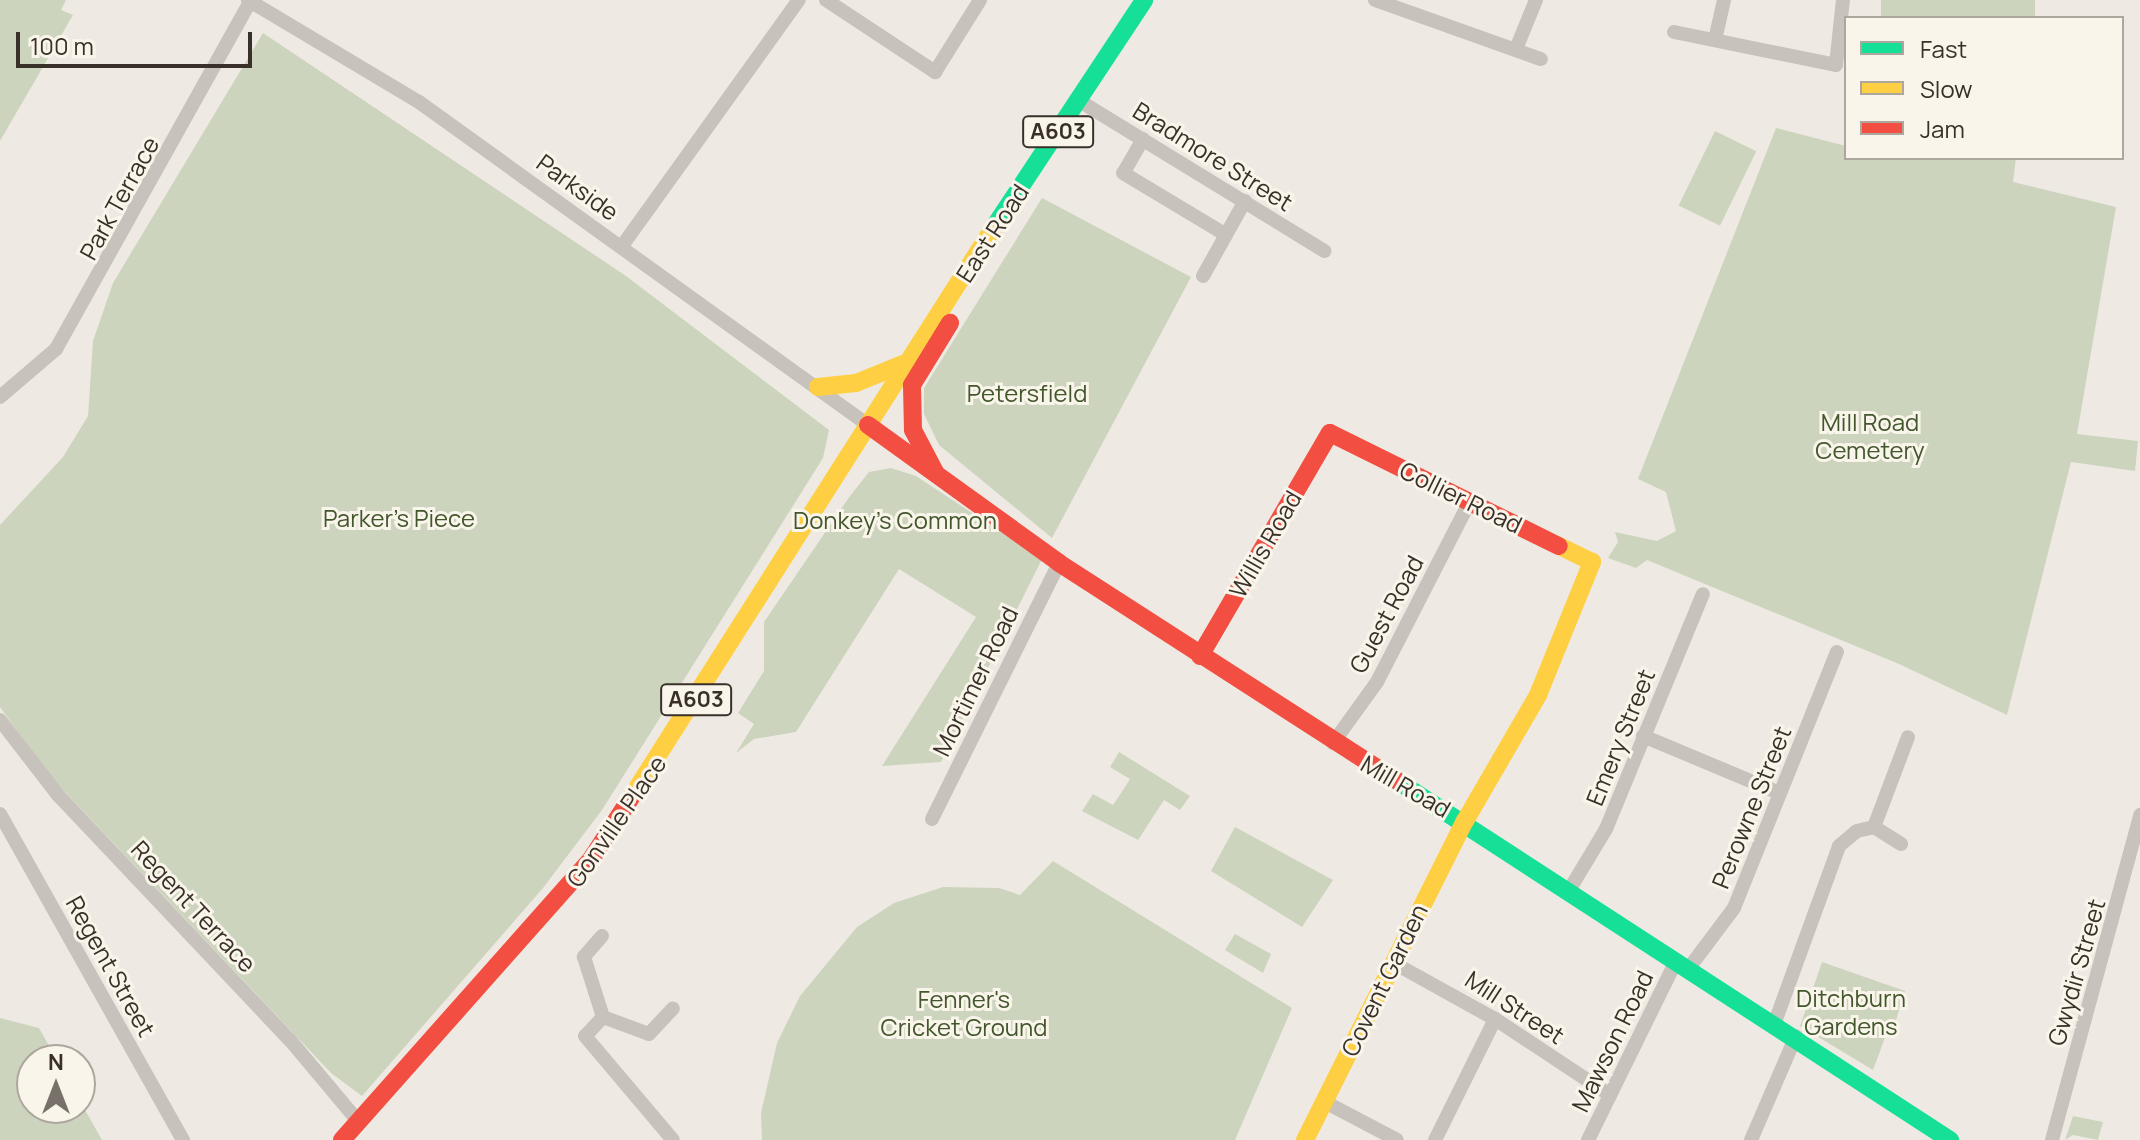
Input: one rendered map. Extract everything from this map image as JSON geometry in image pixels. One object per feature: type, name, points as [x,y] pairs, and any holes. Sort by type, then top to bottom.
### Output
[{"type":"street","points":[[622,246],[799,0]]},
{"type":"street","points":[[826,0],[935,72],[977,1]]},
{"type":"street","name":"East Road","points":[[868,425],[903,364],[1144,0]]},
{"type":"street","points":[[1375,0],[1541,59]]},
{"type":"street","points":[[1516,49],[1536,0]]},
{"type":"street","points":[[1715,40],[1724,0]]},
{"type":"street","points":[[1674,32],[1841,66],[1843,0]]},
{"type":"street","name":"Parkside","points":[[250,1],[419,102],[868,425]]},
{"type":"street","name":"Park Terrace","points":[[0,397],[56,349],[250,1]]},
{"type":"street","name":"Bradmore Street","points":[[1078,100],[1324,251]]},
{"type":"street","points":[[1143,139],[1123,173],[1226,235]]},
{"type":"street","points":[[1203,276],[1245,201]]},
{"type":"street","points":[[935,472],[913,430],[912,385],[957,311],[972,264]]},
{"type":"street","points":[[818,387],[856,383],[903,364]]},
{"type":"street","name":"Mill Road","points":[[868,425],[1059,563],[1333,743],[1465,821],[1568,892],[1775,1022],[1950,1140]]},
{"type":"street","name":"Gonville Place","points":[[342,1140],[592,858],[868,425]]},
{"type":"street","name":"Collier Road","points":[[1330,433],[1592,562]]},
{"type":"street","name":"Willis Road","points":[[1200,656],[1330,433]]},
{"type":"street","name":"Guest Road","points":[[1333,743],[1377,682],[1470,501]]},
{"type":"street","name":"Covent Garden","points":[[1305,1140],[1465,821],[1538,695],[1592,562]]},
{"type":"street","name":"Mortimer Road","points":[[932,819],[1059,563]]},
{"type":"street","name":"Emery Street","points":[[1568,892],[1606,829],[1703,594]]},
{"type":"street","name":"Perowne Street","points":[[1682,964],[1734,908],[1837,652]]},
{"type":"street","name":"Regent Terrace","points":[[0,720],[58,795],[290,1040],[358,1121]]},
{"type":"street","points":[[1643,736],[1779,793]]},
{"type":"street","points":[[1874,827],[1908,737]]},
{"type":"street","name":"Regent Street","points":[[0,814],[183,1140]]},
{"type":"street","name":"Gwydir Street","points":[[2052,1140],[2140,815]]},
{"type":"street","points":[[1775,1022],[1839,846],[1857,831],[1874,827],[1901,844]]},
{"type":"street","points":[[602,936],[584,957],[603,1017]]},
{"type":"street","name":"Mill Street","points":[[1392,962],[1495,1019],[1610,1095]]},
{"type":"street","name":"Mawson Road","points":[[1588,1140],[1682,964]]},
{"type":"street","points":[[603,1017],[649,1034],[673,1008]]},
{"type":"street","points":[[603,1017],[585,1036],[673,1140]]},
{"type":"street","points":[[1435,1140],[1495,1019]]},
{"type":"street","points":[[1751,1140],[1796,1036]]},
{"type":"street","points":[[1325,1102],[1397,1140]]},
{"type":"green space","points":[[0,0],[66,0],[61,10],[73,15],[0,141]]},
{"type":"green space","points":[[1881,0],[2035,0],[2035,16],[1881,16]]},
{"type":"green space","name":"Parker's Piece","points":[[263,33],[626,276],[829,430],[823,458],[602,810],[543,888],[362,1096],[331,1073],[50,776],[0,707],[0,525],[63,457],[88,416],[93,341],[113,283]]},
{"type":"green space","name":"Mill Road Cemetery","points":[[1776,128],[1844,145],[1844,160],[2016,160],[2013,182],[2116,207],[2077,434],[2138,441],[2135,471],[2071,462],[2007,715],[1899,664],[1647,560],[1636,568],[1608,558],[1618,542],[1615,532],[1657,541],[1676,531],[1666,492],[1638,479]]},
{"type":"green space","points":[[1715,131],[1756,151],[1720,226],[1679,206]]},
{"type":"green space","name":"Petersfield","points":[[1042,198],[1191,277],[1052,538],[939,445],[924,414],[924,388]]},
{"type":"green space","name":"Donkey's Common","points":[[891,468],[916,476],[1042,559],[941,762],[882,766],[976,617],[899,569],[796,732],[754,739],[736,753],[754,724],[738,713],[764,671],[764,622],[869,472]]},
{"type":"green space","points":[[1119,752],[1190,796],[1180,810],[1164,800],[1138,840],[1082,811],[1093,794],[1113,805],[1130,779],[1110,767]]},
{"type":"green space","points":[[1235,827],[1333,880],[1302,927],[1211,871]]},
{"type":"green space","name":"Fenner's Cricket Ground","points":[[1053,861],[1292,1008],[1235,1140],[762,1140],[761,1113],[777,1043],[800,996],[857,927],[894,903],[943,887],[999,888],[1020,895]]},
{"type":"green space","points":[[1235,934],[1271,954],[1263,973],[1225,950]]},
{"type":"green space","name":"Ditchburn Gardens","points":[[1822,962],[1905,991],[1893,1030],[1886,1035],[1873,1070],[1800,1026]]},
{"type":"green space","points":[[0,1018],[39,1028],[48,1044],[16,1044],[16,1124],[93,1124],[102,1140],[0,1140]]},
{"type":"green space","points":[[2073,1116],[2103,1122],[2098,1140],[2073,1135],[2065,1140]]},
{"type":"traffic: fast","points":[[994,227],[1144,0]]},
{"type":"traffic: fast","points":[[1396,780],[1950,1140]]},
{"type":"traffic: slow","points":[[632,796],[994,227]]},
{"type":"traffic: slow","points":[[818,387],[856,383],[903,364]]},
{"type":"traffic: slow","points":[[1305,1140],[1465,821],[1538,695],[1592,562],[1559,546]]},
{"type":"traffic: jam","points":[[935,472],[913,430],[912,385],[950,323]]},
{"type":"traffic: jam","points":[[868,425],[1059,563],[1396,780]]},
{"type":"traffic: jam","points":[[1200,656],[1330,433],[1559,546]]},
{"type":"traffic: jam","points":[[342,1140],[592,858],[632,796]]}]
